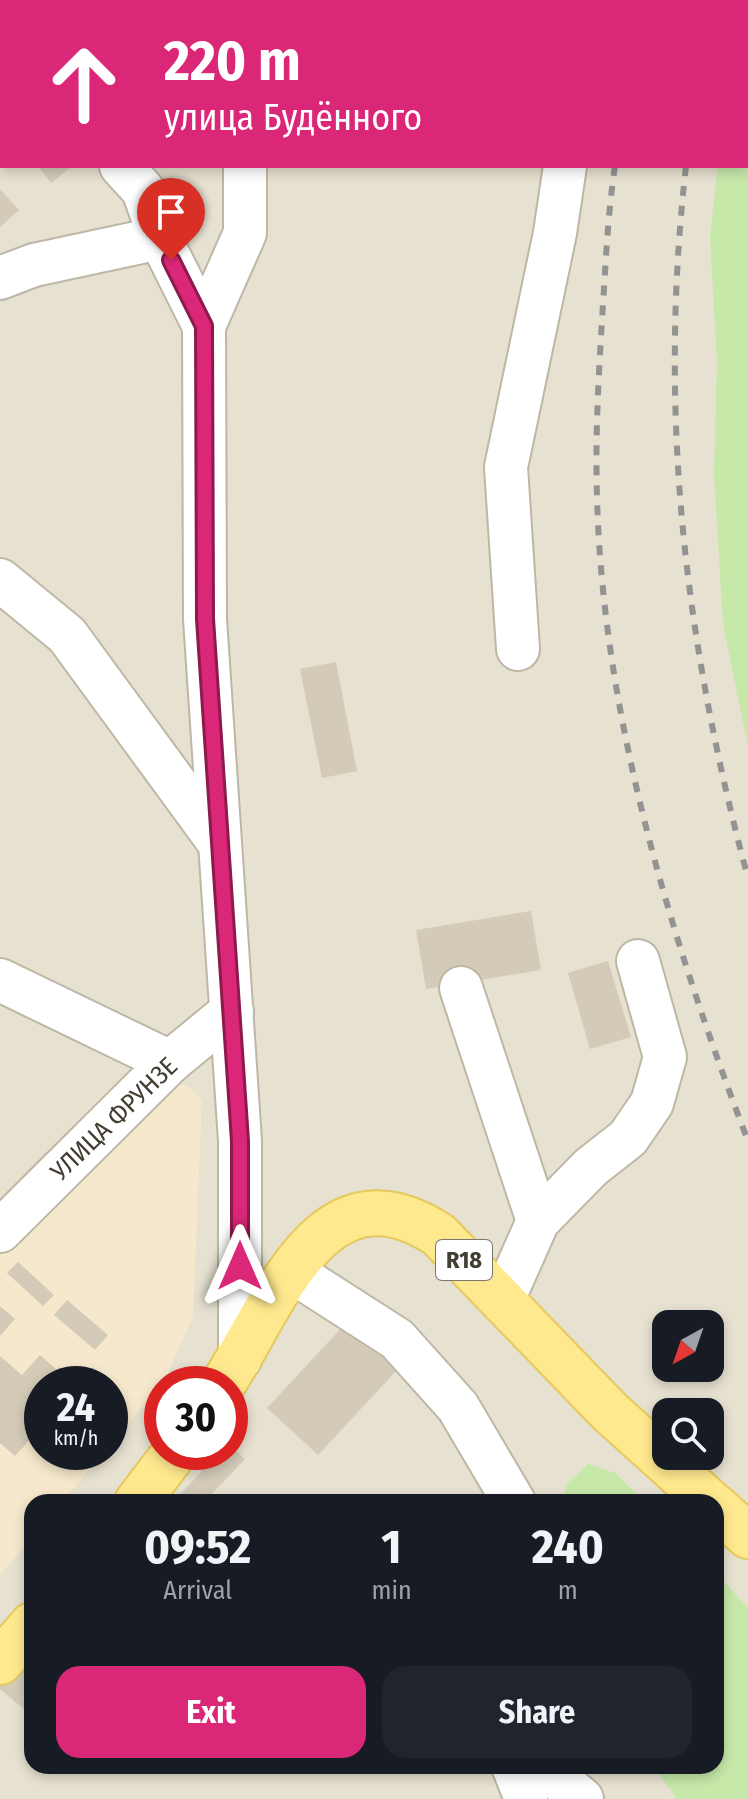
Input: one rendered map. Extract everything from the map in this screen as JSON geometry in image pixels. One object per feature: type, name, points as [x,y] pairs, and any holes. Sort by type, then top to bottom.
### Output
[{"type":"main road","name":"R18","points":[[236,1366],[291,1271],[311,1244],[329,1228],[353,1214],[382,1211],[413,1218],[439,1235],[609,1411],[701,1494]]},
{"type":"main road","points":[[143,1494],[161,1470]]},
{"type":"main road","points":[[724,1514],[748,1536]]},
{"type":"main road","points":[[0,1662],[24,1634]]},
{"type":"street","points":[[123,168],[143,190],[160,238],[204,326]]},
{"type":"street","points":[[232,1366],[240,1141],[205,619],[204,326],[245,233],[245,168]]},
{"type":"street","points":[[518,649],[506,467],[555,233],[565,168]]},
{"type":"street","points":[[0,278],[34,265],[160,238]]},
{"type":"street","points":[[0,580],[67,635],[220,845]]},
{"type":"street","points":[[503,1300],[538,1221],[591,1167],[628,1138],[652,1103],[665,1057],[638,961]]},
{"type":"street","points":[[0,980],[170,1062]]},
{"type":"street","points":[[461,988],[538,1221]]},
{"type":"street","name":"УЛИЦА ФРУНЗЕ","points":[[0,1231],[170,1062],[232,1011]]},
{"type":"street","points":[[291,1271],[397,1339],[458,1407],[509,1494]]},
{"type":"street","points":[[516,1774],[526,1799]]},
{"type":"street","points":[[552,1774],[582,1799]]},
{"type":"shaded area","points":[[0,168],[748,168],[748,1799],[0,1799]]},
{"type":"shaded area","points":[[164,1081],[188,1086],[202,1099],[193,1317],[171,1366],[144,1366],[144,1406],[128,1425],[128,1366],[24,1366],[24,1470],[90,1470],[69,1494],[24,1494],[24,1546],[0,1575],[0,1250]]},
{"type":"green space","points":[[718,168],[748,168],[748,746],[723,624],[714,475],[717,363],[710,236]]},
{"type":"green space","points":[[588,1464],[615,1473],[637,1494],[564,1494],[568,1483]]},
{"type":"green space","points":[[724,1582],[748,1608],[748,1799],[677,1799],[659,1774],[724,1774]]},
{"type":"building","points":[[40,168],[70,168],[51,183]]},
{"type":"building","points":[[0,189],[19,210],[0,227]]},
{"type":"building","points":[[336,662],[357,771],[322,778],[300,669]]},
{"type":"building","points":[[531,911],[541,970],[426,989],[416,930]]},
{"type":"building","points":[[608,961],[631,1037],[590,1049],[568,973]]},
{"type":"building","points":[[18,1262],[54,1295],[43,1306],[7,1273]]},
{"type":"building","points":[[67,1300],[108,1335],[95,1350],[54,1315]]},
{"type":"building","points":[[0,1306],[15,1319],[0,1336]]},
{"type":"building","points":[[346,1323],[397,1370],[318,1455],[267,1408]]},
{"type":"building","points":[[40,1355],[53,1366],[30,1366]]},
{"type":"building","points":[[0,1356],[22,1375],[24,1373],[24,1446],[15,1456],[0,1443]]},
{"type":"building","points":[[203,1470],[235,1470],[212,1494],[181,1494]]},
{"type":"building","points":[[24,1656],[24,1709],[0,1689],[0,1684]]},
{"type":"railway","points":[[615,168],[606,252],[597,449],[602,579],[612,662],[627,744],[668,906],[692,985],[748,1141]]},
{"type":"railway","points":[[686,168],[678,257],[675,347],[676,436],[682,525],[707,701],[748,878]]},
{"type":"route","points":[[171,260],[204,326],[205,619],[240,1141],[240,1266]]}]
